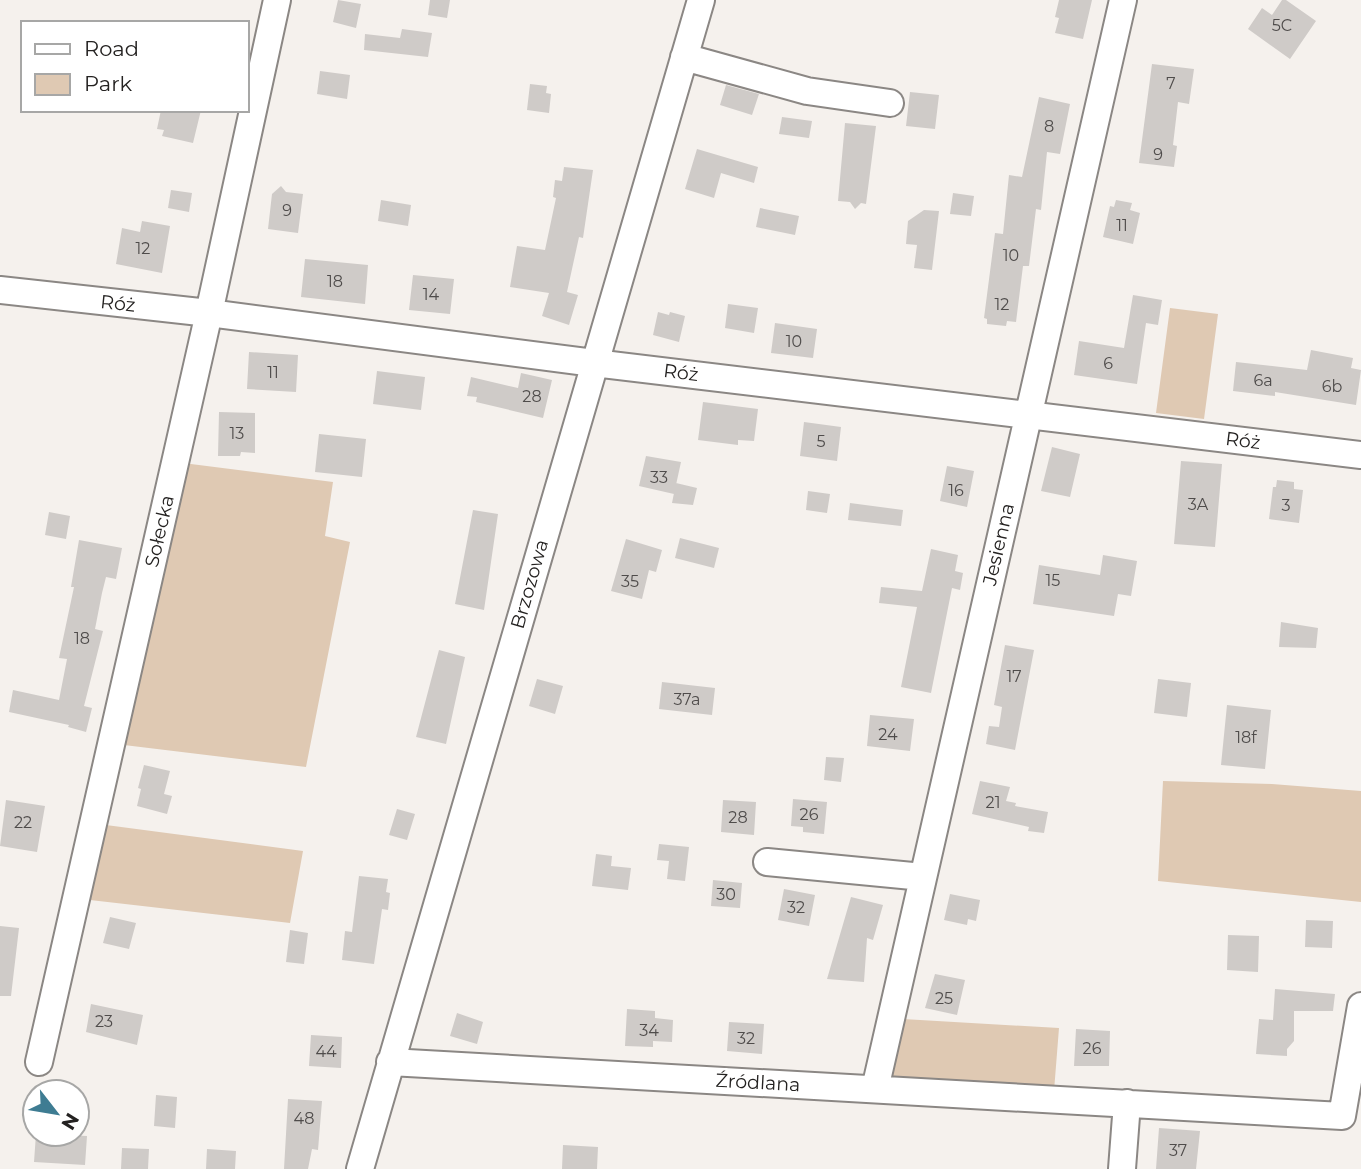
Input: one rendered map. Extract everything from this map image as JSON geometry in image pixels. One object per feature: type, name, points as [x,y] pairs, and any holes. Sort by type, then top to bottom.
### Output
[{"type":"street","name":"Sołecka","points":[[39,1062],[277,0]]},
{"type":"street","name":"Brzozowa","points":[[360,1169],[701,0]]},
{"type":"street","name":"Jesienna","points":[[875,1089],[1123,0]]},
{"type":"street","points":[[684,57],[807,91],[890,103]]},
{"type":"street","name":"Róż","points":[[0,290],[209,313],[594,363],[1361,455]]},
{"type":"street","points":[[767,862],[923,877]]},
{"type":"street","name":"Źródlana","points":[[390,1062],[1352,1116],[1361,1006]]},
{"type":"street","points":[[1122,1169],[1127,1104]]},
{"type":"green space","points":[[1170,308],[1218,314],[1204,419],[1156,413]]},
{"type":"green space","points":[[183,463],[333,482],[325,536],[350,542],[306,767],[124,745]]},
{"type":"green space","points":[[1163,781],[1272,784],[1361,791],[1361,902],[1158,881]]},
{"type":"green space","points":[[106,825],[303,851],[290,923],[90,900]]},
{"type":"green space","points":[[903,1019],[1059,1028],[1054,1091],[890,1080]]},
{"type":"building","points":[[338,0],[361,4],[356,28],[333,22]]},
{"type":"building","points":[[430,0],[450,0],[447,18],[428,15]]},
{"type":"building","points":[[1059,0],[1092,0],[1083,39],[1055,33],[1059,18],[1055,17]]},
{"type":"building","points":[[1282,0],[1286,0],[1316,21],[1290,59],[1248,29],[1262,8],[1272,15]]},
{"type":"building","points":[[402,29],[432,33],[428,57],[364,50],[365,34],[400,38]]},
{"type":"building","points":[[1152,64],[1194,69],[1189,104],[1178,102],[1173,145],[1177,146],[1174,167],[1139,163]]},
{"type":"building","points":[[320,71],[350,75],[347,99],[317,94]]},
{"type":"building","points":[[530,84],[547,86],[546,93],[551,94],[549,113],[527,110]]},
{"type":"building","points":[[726,85],[759,94],[752,115],[720,105]]},
{"type":"building","points":[[910,92],[939,95],[935,129],[906,126]]},
{"type":"building","points":[[1039,97],[1070,104],[1060,154],[1047,152],[1041,210],[1036,209],[1029,266],[1023,266],[1016,322],[1007,321],[1006,326],[987,324],[987,319],[984,318],[995,233],[1003,234],[1009,175],[1022,177]]},
{"type":"building","points":[[161,112],[201,112],[193,143],[162,136],[164,130],[157,129]]},
{"type":"building","points":[[782,117],[812,121],[809,138],[779,134]]},
{"type":"building","points":[[845,123],[876,126],[866,204],[861,203],[855,209],[850,202],[838,201]]},
{"type":"building","points":[[697,149],[758,167],[754,183],[721,173],[714,198],[685,189]]},
{"type":"building","points":[[564,167],[593,170],[583,238],[579,237],[567,292],[578,295],[569,325],[542,316],[549,293],[510,287],[517,246],[545,250],[556,198],[553,197],[555,180],[562,181]]},
{"type":"building","points":[[281,186],[286,192],[303,194],[298,233],[268,229],[272,194]]},
{"type":"building","points":[[171,190],[192,193],[189,212],[168,208]]},
{"type":"building","points":[[953,193],[974,196],[971,216],[950,214]]},
{"type":"building","points":[[381,200],[411,205],[408,226],[378,221]]},
{"type":"building","points":[[1116,200],[1132,203],[1130,210],[1140,213],[1133,244],[1103,237],[1110,206],[1114,207]]},
{"type":"building","points":[[760,208],[799,216],[795,235],[756,227]]},
{"type":"building","points":[[924,210],[939,211],[932,270],[914,268],[917,245],[906,244],[908,221]]},
{"type":"building","points":[[142,221],[170,226],[162,273],[116,264],[122,228],[140,232]]},
{"type":"building","points":[[305,259],[368,265],[365,304],[301,297]]},
{"type":"building","points":[[413,275],[454,279],[450,314],[409,310]]},
{"type":"building","points":[[1133,295],[1162,300],[1158,325],[1146,323],[1137,384],[1074,375],[1079,341],[1124,348]]},
{"type":"building","points":[[728,304],[758,308],[754,333],[725,328]]},
{"type":"building","points":[[658,312],[685,316],[679,342],[653,335]]},
{"type":"building","points":[[775,323],[817,329],[813,358],[771,353]]},
{"type":"building","points":[[1311,350],[1353,358],[1351,368],[1361,370],[1356,405],[1275,392],[1275,396],[1233,391],[1236,362],[1307,370]]},
{"type":"building","points":[[249,352],[298,355],[296,392],[247,389]]},
{"type":"building","points":[[377,371],[425,377],[421,410],[373,404]]},
{"type":"building","points":[[521,373],[552,380],[543,418],[476,402],[477,397],[467,396],[471,377],[518,388]]},
{"type":"building","points":[[703,402],[758,409],[754,441],[738,440],[738,445],[698,440]]},
{"type":"building","points":[[219,412],[255,413],[255,453],[241,452],[240,456],[218,456]]},
{"type":"building","points":[[804,422],[841,427],[837,461],[800,456]]},
{"type":"building","points":[[319,434],[366,439],[362,477],[315,472]]},
{"type":"building","points":[[1052,447],[1080,454],[1070,497],[1041,491]]},
{"type":"building","points":[[646,456],[681,462],[674,494],[639,486]]},
{"type":"building","points":[[1181,461],[1222,464],[1215,547],[1174,544]]},
{"type":"building","points":[[947,466],[974,471],[967,507],[940,501]]},
{"type":"building","points":[[1277,480],[1294,482],[1294,489],[1303,490],[1299,523],[1269,519],[1273,487],[1276,487]]},
{"type":"building","points":[[676,483],[697,488],[693,505],[672,503]]},
{"type":"building","points":[[808,491],[830,494],[827,513],[806,510]]},
{"type":"building","points":[[850,503],[903,510],[901,526],[848,520]]},
{"type":"building","points":[[473,510],[498,514],[484,610],[455,604]]},
{"type":"building","points":[[49,512],[70,516],[66,539],[45,535]]},
{"type":"building","points":[[680,538],[719,548],[714,568],[675,558]]},
{"type":"building","points":[[626,539],[662,550],[656,572],[649,570],[642,599],[611,591]]},
{"type":"building","points":[[79,540],[122,548],[116,579],[106,577],[102,593],[95,629],[103,631],[84,706],[92,708],[86,732],[68,727],[69,725],[9,712],[13,690],[59,700],[67,659],[59,658],[74,587],[71,587]]},
{"type":"building","points":[[931,549],[958,555],[955,571],[963,573],[960,590],[952,588],[931,693],[901,687],[917,607],[879,603],[881,587],[922,591]]},
{"type":"building","points":[[1103,555],[1137,561],[1131,596],[1118,594],[1114,616],[1033,604],[1039,565],[1100,575]]},
{"type":"building","points":[[1281,622],[1318,628],[1316,648],[1279,647]]},
{"type":"building","points":[[1005,645],[1034,650],[1015,750],[986,744],[989,726],[999,727],[1002,707],[994,705]]},
{"type":"building","points":[[439,650],[465,657],[446,744],[416,737]]},
{"type":"building","points":[[537,679],[563,686],[555,714],[529,706]]},
{"type":"building","points":[[1158,679],[1191,683],[1187,717],[1154,713]]},
{"type":"building","points":[[662,682],[715,688],[712,715],[659,709]]},
{"type":"building","points":[[1227,705],[1271,710],[1265,769],[1221,765]]},
{"type":"building","points":[[870,715],[914,719],[910,751],[867,746]]},
{"type":"building","points":[[826,757],[844,758],[841,782],[824,780]]},
{"type":"building","points":[[144,765],[170,771],[164,794],[172,796],[167,814],[137,806]]},
{"type":"building","points":[[980,781],[1010,787],[1006,801],[1016,803],[1015,806],[1048,812],[1044,833],[1028,831],[1029,827],[972,814]]},
{"type":"building","points":[[793,799],[827,802],[824,834],[803,832],[803,827],[791,826]]},
{"type":"building","points":[[6,800],[45,806],[37,852],[0,846]]},
{"type":"building","points":[[723,800],[756,802],[754,835],[721,832]]},
{"type":"building","points":[[397,809],[415,814],[407,840],[389,835]]},
{"type":"building","points":[[659,844],[689,847],[685,881],[667,879],[669,861],[657,860]]},
{"type":"building","points":[[596,854],[612,856],[611,866],[631,868],[628,890],[592,886]]},
{"type":"building","points":[[359,876],[388,879],[388,910],[382,909],[374,964],[342,960],[345,931],[352,932]]},
{"type":"building","points":[[713,880],[742,883],[740,908],[711,906]]},
{"type":"building","points":[[784,889],[815,895],[809,926],[778,920]]},
{"type":"building","points":[[950,894],[980,900],[976,921],[968,919],[967,925],[944,920]]},
{"type":"building","points":[[851,897],[883,905],[873,940],[867,938],[864,982],[827,979]]},
{"type":"building","points":[[110,917],[136,923],[129,949],[103,943]]},
{"type":"building","points":[[1306,920],[1333,921],[1332,948],[1305,947]]},
{"type":"building","points":[[0,926],[19,928],[11,996],[0,996]]},
{"type":"building","points":[[290,930],[308,933],[304,964],[286,962]]},
{"type":"building","points":[[1228,935],[1259,936],[1258,972],[1227,970]]},
{"type":"building","points":[[935,974],[965,980],[957,1015],[925,1008]]},
{"type":"building","points":[[1275,989],[1335,994],[1333,1011],[1294,1011],[1294,1041],[1287,1049],[1287,1056],[1256,1054],[1259,1019],[1273,1020]]},
{"type":"building","points":[[91,1004],[143,1015],[137,1045],[86,1032]]},
{"type":"building","points":[[627,1009],[655,1011],[655,1018],[673,1020],[672,1042],[653,1041],[653,1047],[625,1046]]},
{"type":"building","points":[[457,1013],[483,1022],[477,1044],[450,1036]]},
{"type":"building","points":[[729,1022],[764,1024],[762,1054],[727,1051]]},
{"type":"building","points":[[1076,1029],[1110,1031],[1109,1066],[1074,1066]]},
{"type":"building","points":[[311,1035],[342,1037],[341,1068],[309,1066]]},
{"type":"building","points":[[156,1095],[177,1097],[175,1128],[154,1126]]},
{"type":"building","points":[[288,1099],[322,1101],[318,1150],[312,1149],[308,1169],[284,1169]]},
{"type":"building","points":[[1159,1128],[1200,1131],[1196,1169],[1156,1169]]},
{"type":"building","points":[[563,1145],[598,1147],[597,1169],[562,1169]]},
{"type":"building","points":[[35,1148],[86,1148],[85,1165],[34,1162]]},
{"type":"building","points":[[122,1148],[149,1149],[148,1169],[121,1169]]},
{"type":"building","points":[[207,1149],[236,1151],[235,1169],[206,1169]]}]
